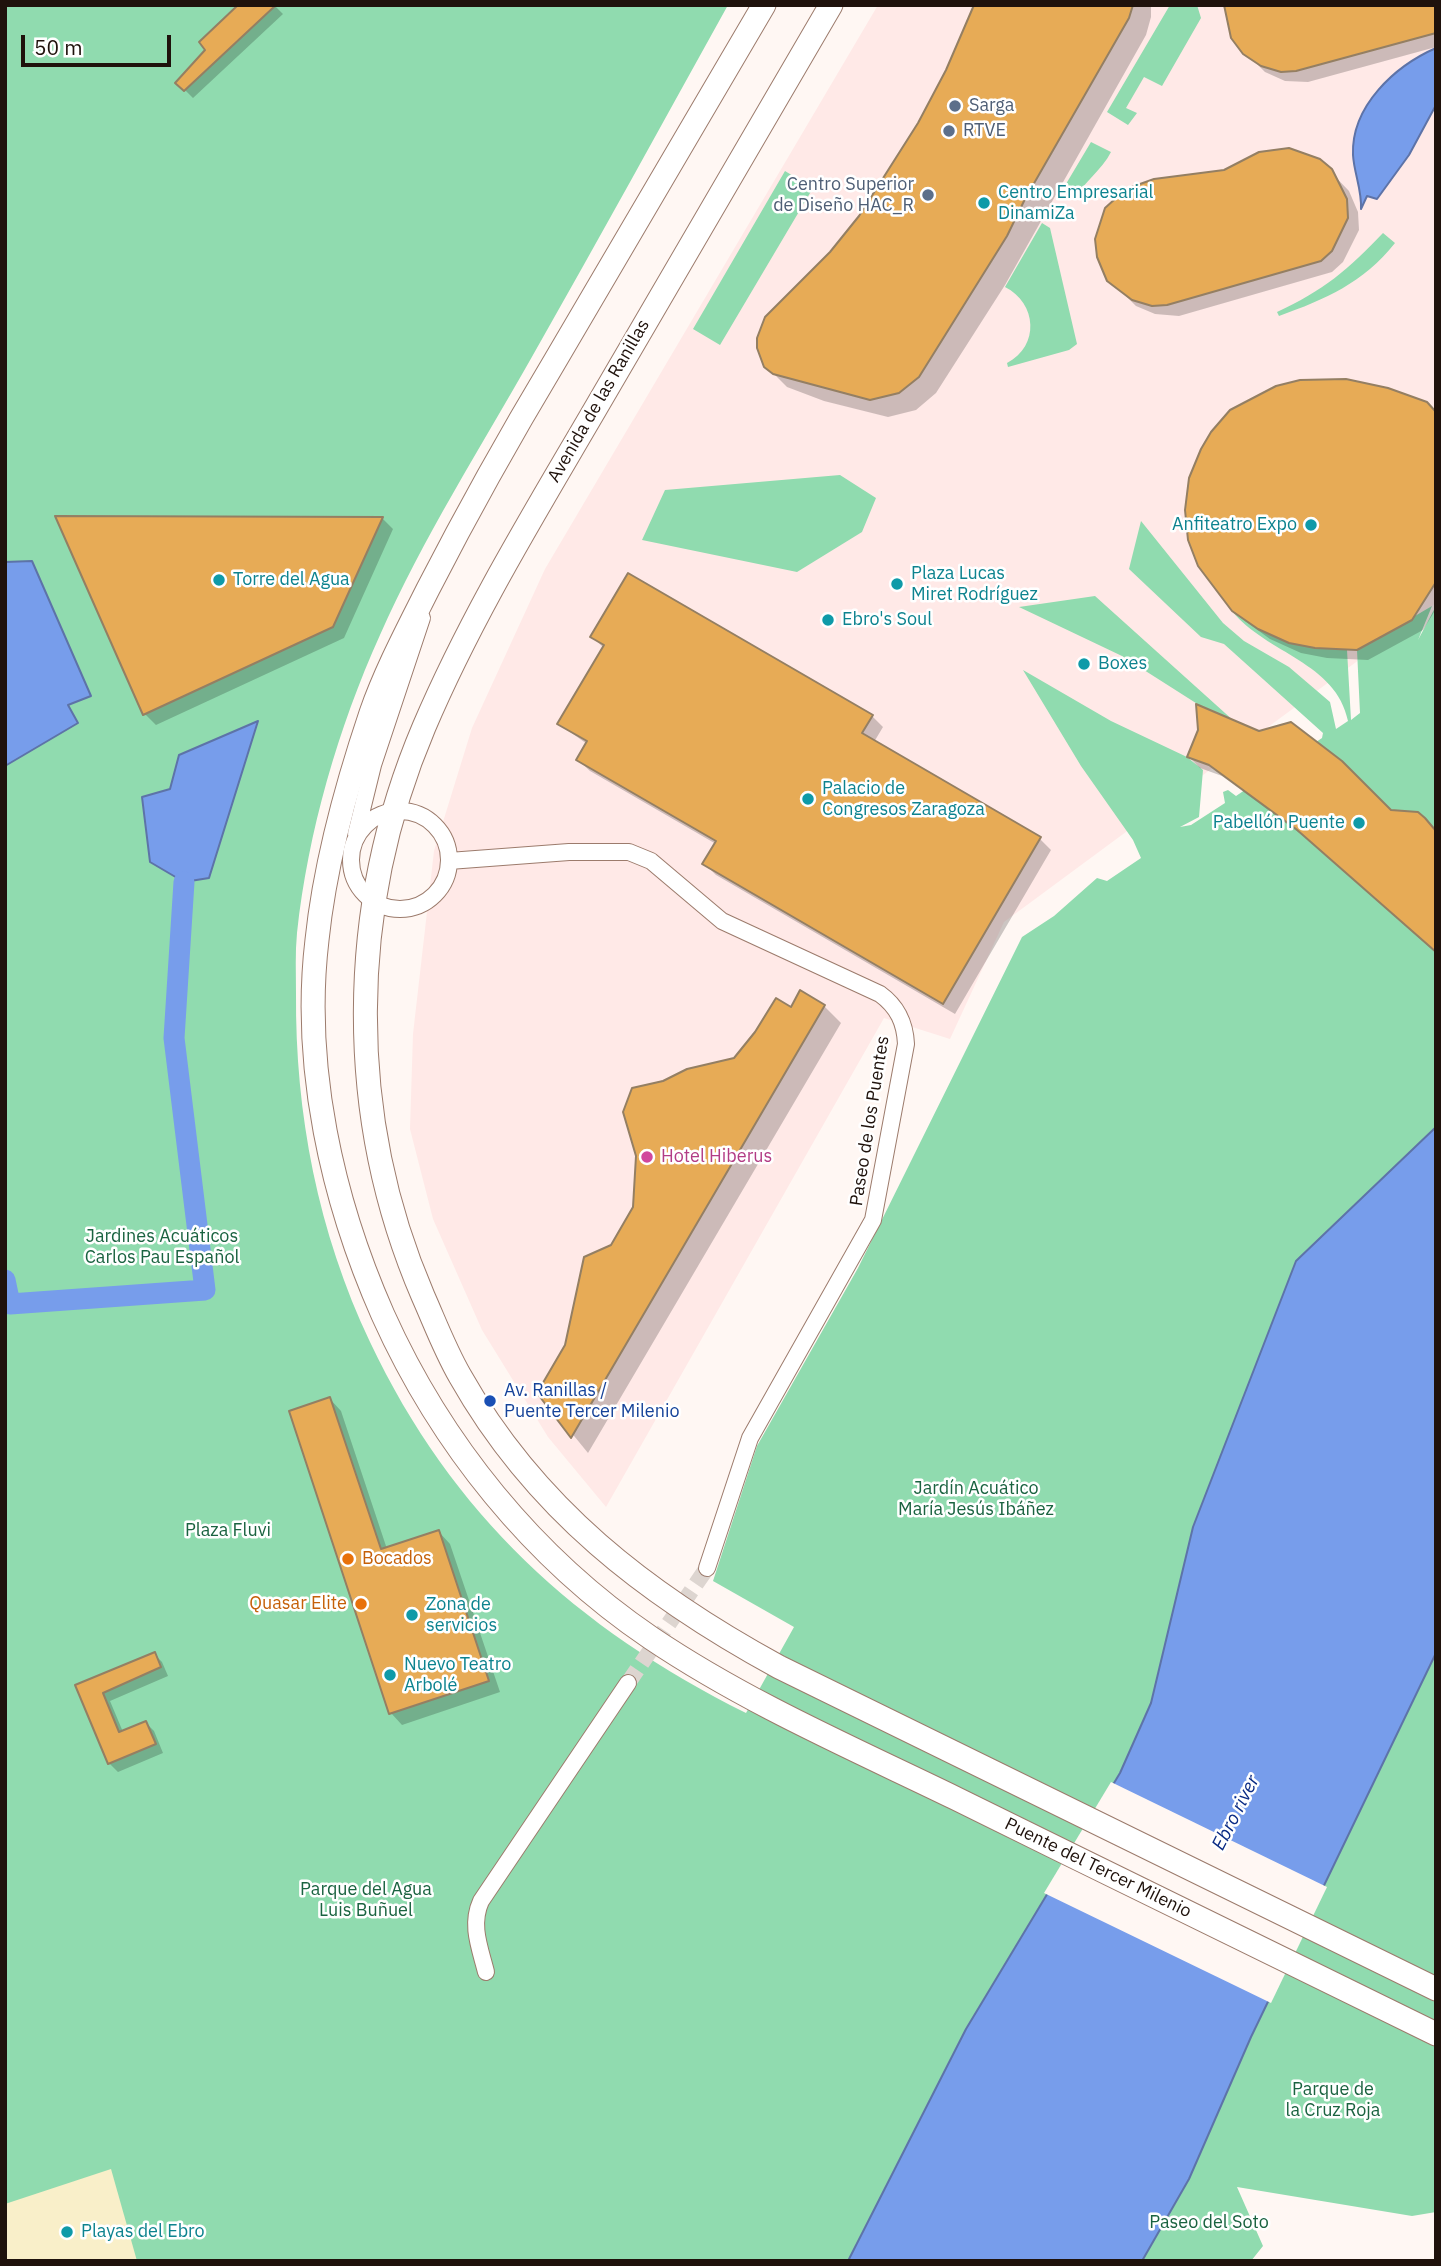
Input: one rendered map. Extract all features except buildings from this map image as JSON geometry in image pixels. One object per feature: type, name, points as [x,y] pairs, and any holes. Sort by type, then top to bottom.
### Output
[{"type":"main road","points":[[331,851],[372,709],[484,479],[764,5]]},
{"type":"main road","name":"Avenida de las Ranillas","points":[[831,5],[502,568],[451,666],[385,814],[365,969],[364,1039],[374,1139],[399,1234],[417,1282],[460,1376],[510,1452],[545,1493],[593,1541],[651,1590],[688,1616],[779,1667],[1436,1989]]},
{"type":"main road","name":"Puente del Tercer Milenio","points":[[331,851],[316,946],[315,1036],[319,1090],[338,1188],[353,1237],[401,1353],[436,1415],[469,1463],[515,1521],[544,1550],[645,1634],[761,1703],[1436,2034]]},
{"type":"street","points":[[331,851],[344,833],[358,824],[385,814],[416,813],[433,823],[442,834],[449,861],[444,883],[429,900],[405,909],[374,902],[359,889],[351,865],[354,841],[358,824],[373,765],[421,623],[429,588]]},
{"type":"street","name":"Avenida de las Ranillas","points":[[354,841],[361,830],[385,814]]},
{"type":"street","name":"Paseo de los Puentes","points":[[449,861],[569,852],[629,852],[651,861],[722,921],[880,995],[893,1006],[904,1025],[906,1044],[873,1220],[750,1438],[707,1568]]},
{"type":"street","points":[[486,1972],[476,1931],[477,1910],[481,1900],[628,1683]]},
{"type":"shaded area","points":[[878,5],[1436,5],[1436,603],[1004,922],[950,1039],[884,1018],[606,1507],[548,1437],[482,1330],[433,1219],[410,1129],[413,1034],[434,851],[472,728],[545,569]]},
{"type":"green space","name":"Parque del Agua Luis Buñuel","points":[[5,5],[728,5],[434,528],[380,635],[338,744],[317,819],[297,933],[296,993],[305,1128],[323,1215],[352,1300],[370,1342],[403,1404],[439,1461],[480,1513],[525,1560],[574,1604],[627,1644],[684,1680],[746,1713],[794,1627],[713,1581],[757,1446],[858,1268],[1022,937],[1054,916],[1097,878],[1107,881],[1141,858],[1133,840],[1081,766],[1023,670],[1111,721],[1187,757],[1203,770],[1199,817],[1180,827],[1191,825],[1225,803],[1223,792],[1228,790],[1236,796],[1322,738],[1323,733],[1224,644],[1201,637],[1129,569],[1141,521],[1223,623],[1244,641],[1289,667],[1330,702],[1336,729],[1348,721],[1341,701],[1330,685],[1299,660],[1247,626],[1232,611],[1289,643],[1347,650],[1351,720],[1360,713],[1357,650],[1432,606],[1418,640],[1436,606],[1436,1127],[1296,1261],[1193,1527],[1151,1703],[1120,1773],[966,2029],[848,2261],[5,2261]]},
{"type":"green space","points":[[1170,5],[1197,5],[1201,18],[1162,86],[1144,77],[1126,108],[1137,113],[1128,125],[1107,112]]},
{"type":"green space","points":[[1091,142],[1111,152],[1073,200],[1060,194]]},
{"type":"green space","points":[[785,171],[813,188],[720,345],[693,329]]},
{"type":"green space","points":[[1042,223],[1050,228],[1077,344],[1069,350],[1008,367],[1007,363],[1018,356],[1025,346],[1030,325],[1023,303],[1005,287]]},
{"type":"green space","points":[[1383,233],[1395,243],[1370,269],[1328,296],[1279,316],[1277,312],[1308,296],[1334,278],[1359,258]]},
{"type":"green space","points":[[840,475],[876,498],[862,532],[797,572],[642,540],[665,490]]},
{"type":"green space","points":[[1095,596],[1235,722],[1199,705],[1122,656],[1019,607]]},
{"type":"green space","name":"Parque de la Cruz Roja","points":[[1436,1653],[1436,2212],[1412,2216],[1237,2187],[1263,2246],[1251,2261],[1142,2261],[1189,2179],[1251,2037]]},
{"type":"sand","name":"Playas del Ebro","points":[[111,2169],[137,2261],[5,2261],[5,2204]]},
{"type":"water","points":[[1436,48],[1436,105],[1409,155],[1377,199],[1367,196],[1361,209],[1353,155],[1359,120],[1378,90],[1391,77],[1405,65]]},
{"type":"water","points":[[32,561],[91,696],[68,705],[78,723],[5,766],[5,562]]},
{"type":"water","points":[[258,721],[209,878],[184,882],[150,862],[142,797],[170,789],[179,755]]},
{"type":"water","name":"Ebro river","points":[[1436,1127],[1436,1653],[1251,2037],[1189,2179],[1142,2261],[848,2261],[966,2029],[1120,1773],[1151,1703],[1193,1527],[1296,1261]]},
{"type":"pier","points":[[1111,1782],[1327,1887],[1271,2003],[1044,1893]]},
{"type":"waterway","points":[[5,1280],[10,1304],[205,1290],[174,1038],[184,882]]},
{"type":"tunnel","points":[[628,1683],[707,1568]]},
{"type":"place","name":"Sarga","points":[[955,106]]},
{"type":"place","name":"RTVE","points":[[949,131]]},
{"type":"place","name":"Centro Superior de Diseño HAC_R","points":[[928,195]]},
{"type":"place","name":"Centro Empresarial DinamiZa","points":[[984,203]]},
{"type":"place","name":"Anfiteatro Expo","points":[[1311,525]]},
{"type":"place","name":"Torre del Agua","points":[[219,580]]},
{"type":"place","name":"Plaza Lucas Miret Rodríguez","points":[[897,584]]},
{"type":"place","name":"Ebro's Soul","points":[[828,620]]},
{"type":"place","name":"Boxes","points":[[1084,664]]},
{"type":"place","name":"Palacio de Congresos Zaragoza","points":[[808,799]]},
{"type":"place","name":"Pabellón Puente","points":[[1359,823]]},
{"type":"place","name":"Hotel Hiberus","points":[[647,1157]]},
{"type":"place","name":"Av. Ranillas / Puente Tercer Milenio","points":[[490,1401]]},
{"type":"place","name":"Bocados","points":[[348,1559]]},
{"type":"place","name":"Quasar Elite","points":[[361,1604]]},
{"type":"place","name":"Zona de servicios","points":[[412,1615]]},
{"type":"place","name":"Nuevo Teatro Arbolé","points":[[390,1675]]},
{"type":"place","name":"Playas del Ebro","points":[[67,2232]]},
{"type":"park label","name":"Jardines Acuáticos Carlos Pau Español","points":[[162,1247]]},
{"type":"park label","name":"Jardín Acuático María Jesús Ibáñez","points":[[976,1499]]},
{"type":"park label","name":"Plaza Fluvi","points":[[228,1531]]},
{"type":"park label","name":"Paseo del Soto","points":[[1209,2223]]}]
